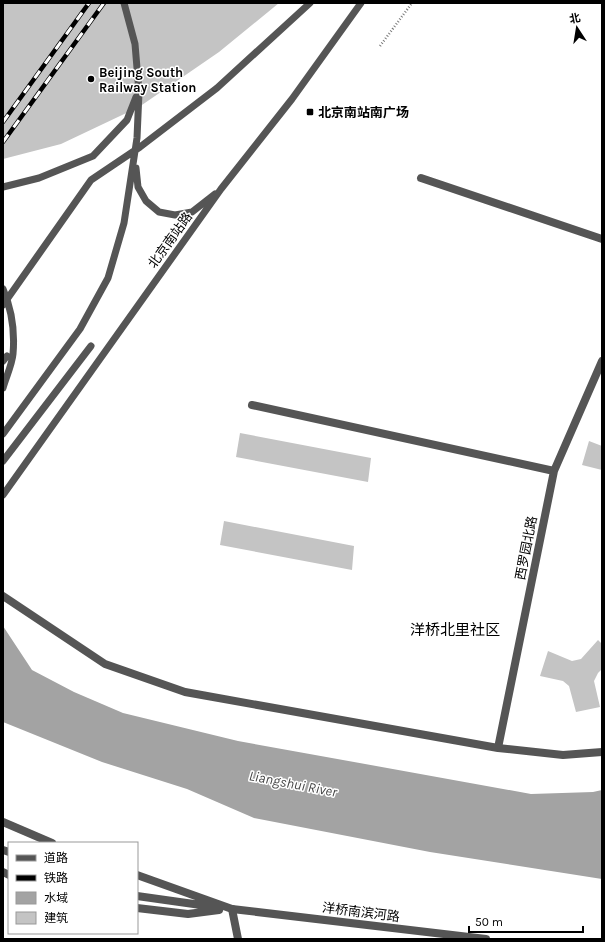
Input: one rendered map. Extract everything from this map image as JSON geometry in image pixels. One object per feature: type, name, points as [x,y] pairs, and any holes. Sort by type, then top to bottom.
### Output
[{"type":"street","points":[[421,178],[602,239]]},
{"type":"street","name":"西罗园北路","points":[[498,748],[554,471],[602,360]]},
{"type":"street","points":[[252,405],[554,471]]},
{"type":"street","points":[[3,596],[105,664],[185,692],[498,748],[563,755],[602,752]]},
{"type":"street","points":[[3,822],[50,842]]},
{"type":"street","name":"洋桥南滨河路","points":[[138,875],[232,909]]},
{"type":"street","name":"洋桥南滨河路","points":[[138,896],[232,909],[486,939]]},
{"type":"street","name":"洋桥南滨河路","points":[[138,908],[188,914],[232,909]]},
{"type":"street","points":[[232,909],[238,939]]},
{"type":"lane","points":[[3,434],[80,329],[108,278],[124,223],[137,138],[139,92],[135,44],[124,3]]},
{"type":"lane","points":[[3,305],[91,180],[140,147],[216,88],[310,3]]},
{"type":"lane","name":"北京南站路","points":[[3,495],[221,189],[292,99],[361,3]]},
{"type":"lane","points":[[3,187],[39,178],[93,156],[127,120],[139,92]]},
{"type":"lane","points":[[140,147],[135,171],[138,187],[146,200],[159,212],[175,215],[192,212],[221,189]]},
{"type":"lane","points":[[3,289],[10,305],[13,326],[13,355],[3,388]]},
{"type":"lane","points":[[3,461],[91,346]]},
{"type":"path","points":[[380,46],[412,3]]},
{"type":"water","name":"Liangshui River","points":[[3,626],[32,670],[74,692],[123,713],[238,741],[531,794],[593,792],[602,790],[602,879],[430,852],[254,818],[187,789],[102,762],[3,722]]},
{"type":"building","name":"Beijing South Railway Station","points":[[3,3],[279,3],[219,52],[139,107],[61,144],[3,159]]},
{"type":"building","points":[[240,433],[371,458],[368,482],[236,457]]},
{"type":"building","points":[[589,441],[602,446],[602,470],[582,465]]},
{"type":"building","points":[[224,521],[354,546],[352,570],[220,545]]},
{"type":"building","points":[[598,640],[602,644],[602,669],[594,681],[600,707],[576,712],[569,686],[563,681],[540,676],[548,651],[572,661],[581,659]]},
{"type":"railway","points":[[3,122],[89,3]]},
{"type":"railway","points":[[3,142],[104,3]]},
{"type":"place","name":"Beijing South Railway Station","points":[[91,79]]},
{"type":"place","name":"北京南站南广场","points":[[310,112]]},
{"type":"district","name":"洋桥北里社区","points":[[455,630]]}]
